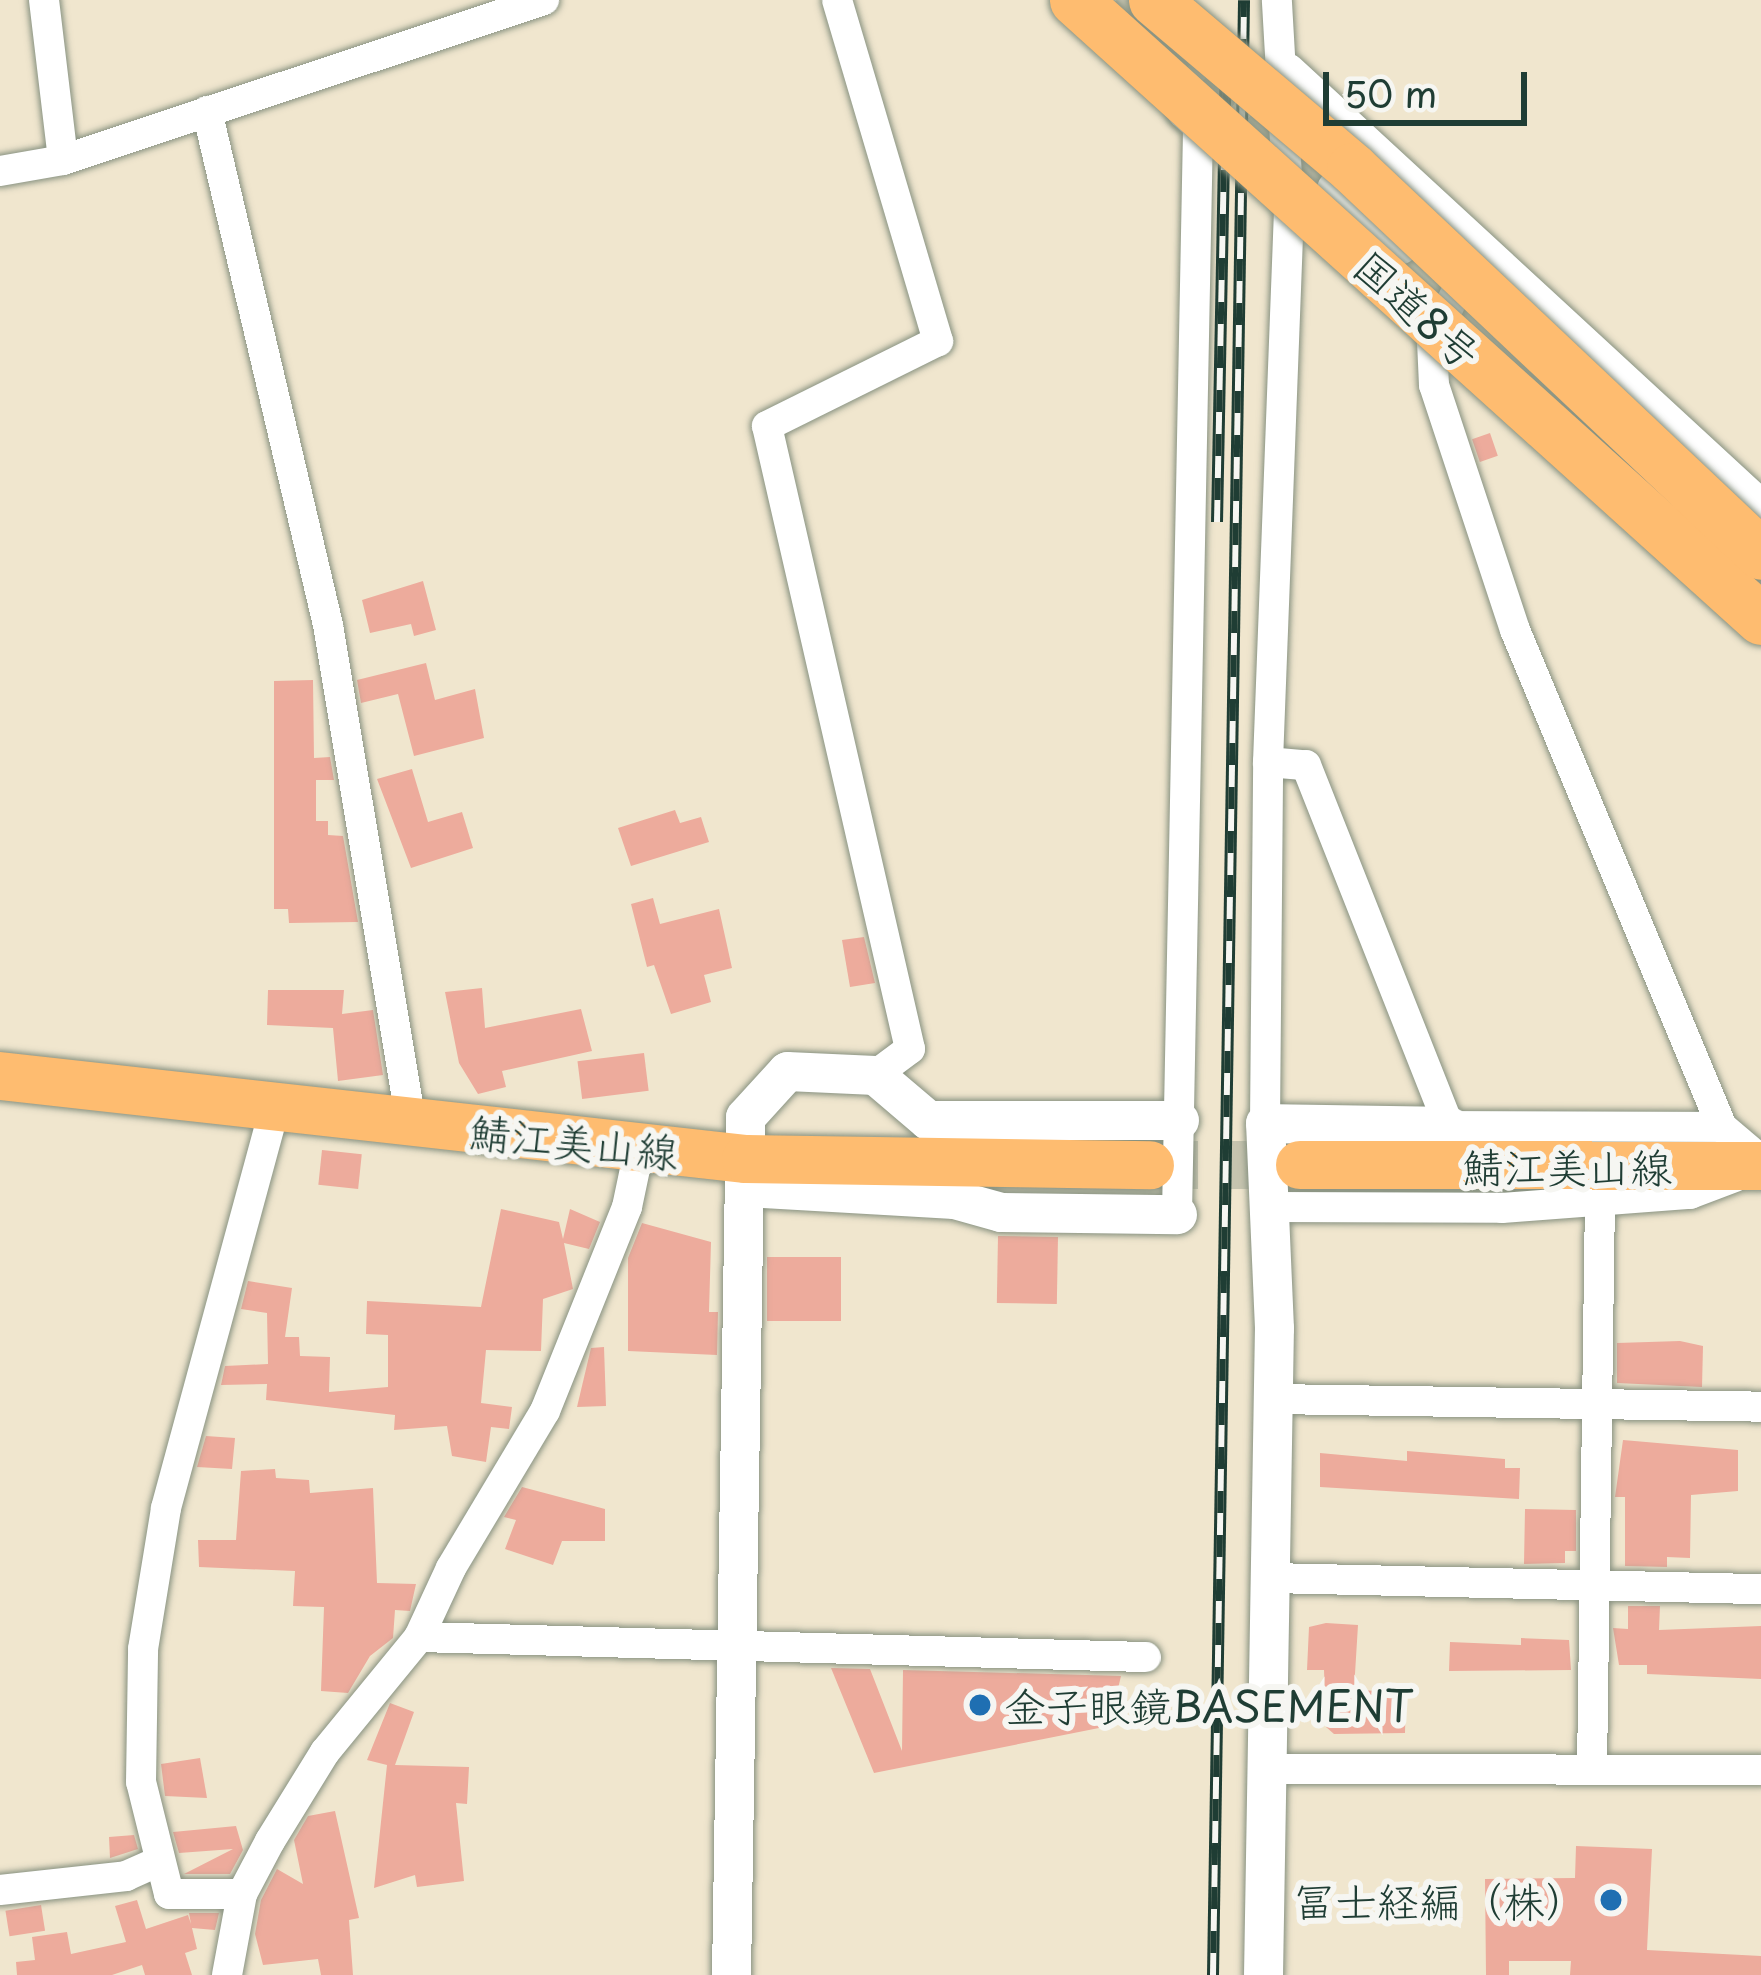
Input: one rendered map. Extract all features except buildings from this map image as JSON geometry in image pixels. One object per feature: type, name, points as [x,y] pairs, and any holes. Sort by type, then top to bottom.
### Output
[{"type":"highway","name":"国道8号","points":[[1076,0],[1761,619]]},
{"type":"highway","name":"国道8号","points":[[1154,0],[1352,168],[1761,554]]},
{"type":"main road","name":"鯖江美山線","points":[[0,1076],[639,1150],[746,1173],[1150,1165]]},
{"type":"main road","name":"鯖江美山線","points":[[1300,1165],[1761,1165]]},
{"type":"street","points":[[44,0],[63,160]]},
{"type":"street","points":[[0,171],[63,160],[544,0]]},
{"type":"street","points":[[837,0],[938,340],[767,426],[910,1048],[875,1076]]},
{"type":"street","points":[[746,1173],[954,1199],[1001,1212],[1177,1214],[1198,126],[1049,0]]},
{"type":"street","points":[[1120,58],[1180,0]]},
{"type":"street","points":[[1263,1975],[1273,1399],[1271,1207],[1264,1198],[1268,762],[1289,211],[1286,72],[1275,42],[1277,0]]},
{"type":"street","points":[[1286,72],[1480,244],[1761,509]]},
{"type":"street","points":[[207,111],[328,626],[411,1123]]},
{"type":"street","points":[[1336,189],[1454,295]]},
{"type":"street","points":[[1289,211],[1761,649]]},
{"type":"street","points":[[1271,1207],[1502,1208],[1600,1196],[1690,1194],[1761,1165],[1722,1127],[1515,630],[1434,385],[1432,341],[1480,244]]},
{"type":"street","points":[[1268,762],[1306,765],[1449,1126]]},
{"type":"street","points":[[731,1975],[746,1117],[787,1071],[875,1076],[928,1120],[1179,1120]]},
{"type":"street","points":[[242,1894],[170,1894],[157,1862],[140,1782],[152,1584],[207,1342],[275,1106]]},
{"type":"street","points":[[1265,1123],[1722,1127]]},
{"type":"street","points":[[227,1975],[242,1894],[325,1752],[419,1637],[451,1568],[545,1411],[627,1207],[639,1150]]},
{"type":"street","points":[[1592,1770],[1600,1196]]},
{"type":"street","points":[[1273,1399],[1596,1400],[1761,1407]]},
{"type":"street","points":[[1270,1578],[1761,1589]]},
{"type":"street","points":[[419,1637],[736,1640],[1146,1657]]},
{"type":"street","points":[[1266,1769],[1761,1770]]},
{"type":"street","points":[[0,1890],[126,1876],[157,1862]]},
{"type":"tunnel","points":[[1116,0],[1336,189]]},
{"type":"tunnel","points":[[1150,1165],[1300,1165]]},
{"type":"railway","points":[[1213,1975],[1244,0]]},
{"type":"railway","points":[[1217,522],[1226,42]]},
{"type":"place","name":"金子眼鏡BASEMENT","points":[[980,1705]]},
{"type":"place","name":"冨士経編（株）","points":[[1611,1900]]}]
